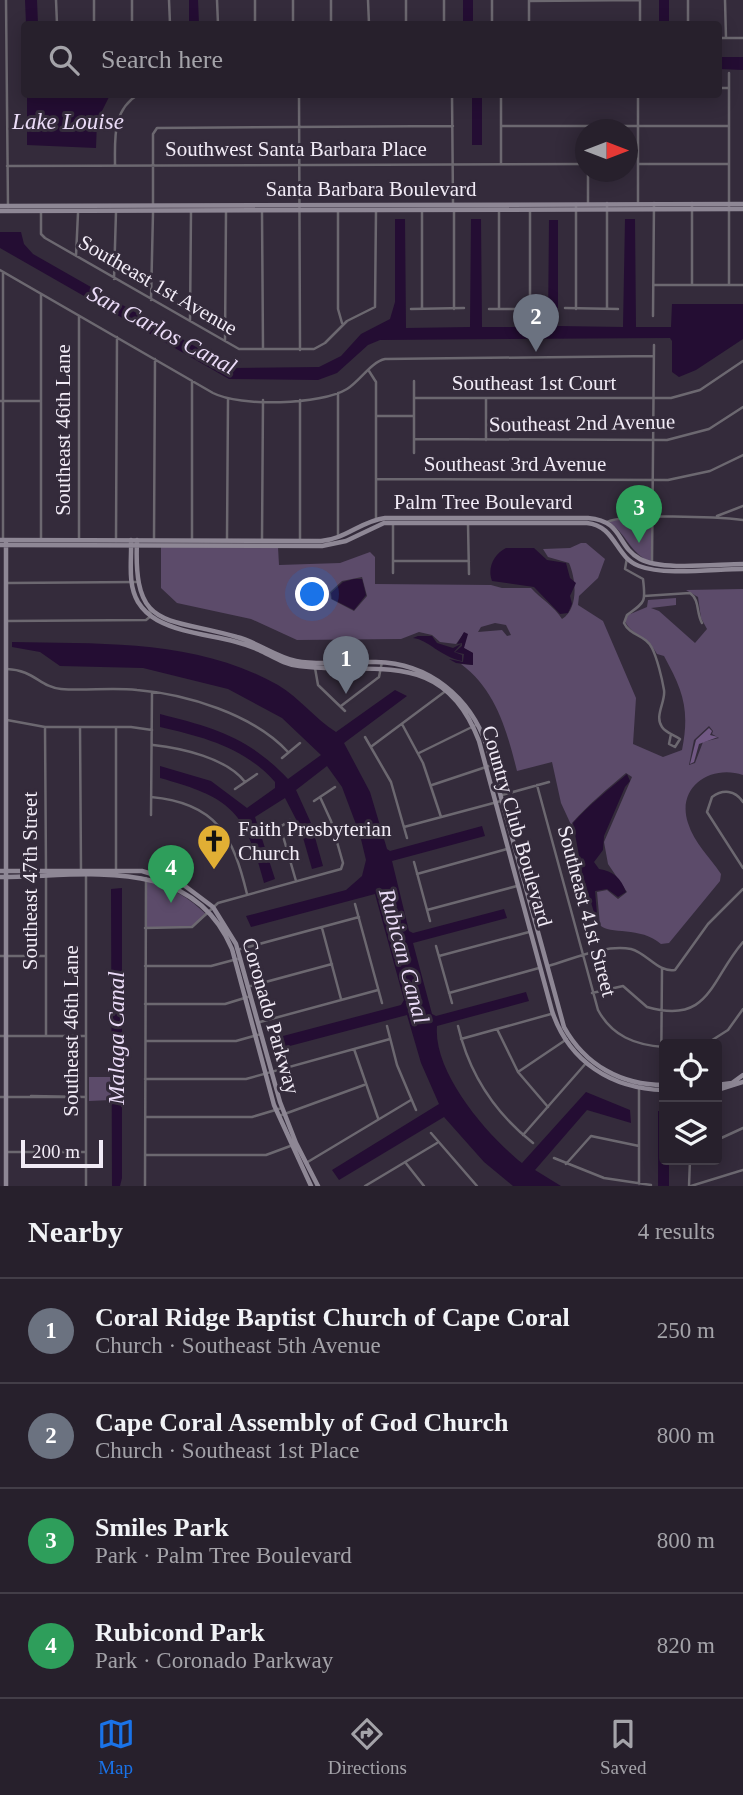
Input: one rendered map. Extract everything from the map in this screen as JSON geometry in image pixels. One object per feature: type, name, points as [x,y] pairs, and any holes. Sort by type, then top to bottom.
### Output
[{"type":"street","points":[[6,0],[8,208]]},
{"type":"street","points":[[56,0],[57,21]]},
{"type":"street","points":[[94,0],[94,21]]},
{"type":"street","points":[[132,0],[132,21]]},
{"type":"street","points":[[169,0],[170,21]]},
{"type":"street","points":[[217,0],[218,21]]},
{"type":"street","points":[[255,0],[255,21]]},
{"type":"street","points":[[293,0],[293,21]]},
{"type":"street","points":[[331,0],[331,21]]},
{"type":"street","points":[[368,0],[369,21]]},
{"type":"street","points":[[406,0],[406,21]]},
{"type":"street","points":[[444,0],[444,21]]},
{"type":"street","points":[[492,0],[492,21]]},
{"type":"street","points":[[529,21],[529,0],[640,0],[640,21]]},
{"type":"street","points":[[688,0],[688,21]]},
{"type":"street","points":[[725,0],[726,38]]},
{"type":"street","points":[[722,38],[743,38]]},
{"type":"street","points":[[0,42],[6,42]]},
{"type":"street","points":[[729,73],[729,285]]},
{"type":"street","points":[[722,88],[729,88]]},
{"type":"street","points":[[116,165],[116,128],[127,104],[134,98]]},
{"type":"street","points":[[299,98],[300,350]]},
{"type":"street","points":[[452,98],[453,309]]},
{"type":"street","points":[[501,98],[501,164]]},
{"type":"street","points":[[638,98],[638,119]]},
{"type":"street","points":[[151,300],[155,129],[453,126]]},
{"type":"street","points":[[501,126],[575,128]]},
{"type":"street","points":[[638,126],[729,126]]},
{"type":"street","name":"Southwest Santa Barbara Place","points":[[7,166],[575,164]]},
{"type":"street","points":[[638,164],[729,164]]},
{"type":"street","points":[[588,182],[588,206]]},
{"type":"street","points":[[638,182],[638,203]]},
{"type":"street","name":"Santa Barbara Boulevard","points":[[607,206],[638,203],[654,207]]},
{"type":"street","name":"Santa Barbara Boulevard","points":[[0,205],[8,208],[41,209],[743,207]]},
{"type":"street","points":[[607,206],[607,309]]},
{"type":"street","points":[[262,207],[263,350]]},
{"type":"street","points":[[338,207],[338,309],[342,324]]},
{"type":"street","name":"Southeast 1st Avenue","points":[[41,209],[41,234],[224,342],[239,349],[300,350],[323,345],[342,324],[375,307],[376,207]]},
{"type":"street","points":[[422,207],[422,308]]},
{"type":"street","points":[[499,207],[499,309]]},
{"type":"street","points":[[530,207],[530,309]]},
{"type":"street","points":[[576,207],[576,309]]},
{"type":"street","points":[[653,316],[654,207]]},
{"type":"street","points":[[692,207],[692,285]]},
{"type":"street","name":"Santa Barbara Boulevard","points":[[0,211],[8,208]]},
{"type":"street","points":[[76,256],[78,208]]},
{"type":"street","points":[[114,279],[116,208]]},
{"type":"street","points":[[189,322],[191,208]]},
{"type":"street","points":[[224,342],[226,208]]},
{"type":"street","points":[[2,271],[228,399],[300,400],[338,393],[385,359],[654,356]]},
{"type":"street","points":[[1,542],[2,271]]},
{"type":"street","points":[[654,285],[743,285]]},
{"type":"street","points":[[41,294],[41,542]]},
{"type":"street","points":[[565,308],[618,309]]},
{"type":"street","points":[[411,309],[464,309]]},
{"type":"street","points":[[489,309],[541,309]]},
{"type":"street","name":"Southeast 46th Lane","points":[[79,316],[79,542]]},
{"type":"street","points":[[116,542],[117,337]]},
{"type":"street","points":[[652,566],[654,345]]},
{"type":"street","points":[[154,542],[155,359]]},
{"type":"street","name":"Southeast 1st Court","points":[[414,398],[653,399],[691,393],[743,361]]},
{"type":"street","points":[[369,370],[376,382],[375,522]]},
{"type":"street","points":[[192,381],[192,542]]},
{"type":"street","points":[[414,381],[414,453]]},
{"type":"street","points":[[338,393],[339,540]]},
{"type":"street","points":[[486,398],[486,440]]},
{"type":"street","points":[[227,542],[228,399]]},
{"type":"street","points":[[262,543],[263,400]]},
{"type":"street","points":[[300,400],[300,543]]},
{"type":"street","points":[[2,401],[41,401]]},
{"type":"street","name":"Southeast 2nd Avenue","points":[[414,439],[653,440],[700,433],[724,422],[743,407]]},
{"type":"street","points":[[376,416],[414,416]]},
{"type":"street","name":"Southeast 3rd Avenue","points":[[376,479],[653,480],[699,474],[743,455]]},
{"type":"street","points":[[712,517],[743,506]]},
{"type":"street","points":[[652,566],[632,553],[607,522],[617,518],[653,517],[743,520]]},
{"type":"street","name":"Palm Tree Boulevard","points":[[1,542],[300,543],[339,540],[375,522],[393,520],[583,518],[607,522]]},
{"type":"street","points":[[393,520],[393,573]]},
{"type":"street","points":[[468,520],[469,574]]},
{"type":"street","name":"Palm Tree Boulevard","points":[[468,520],[594,524],[611,533],[627,558],[624,566],[643,579],[644,596]]},
{"type":"street","name":"Palm Tree Boulevard","points":[[1,542],[8,545],[41,542]]},
{"type":"street","points":[[134,542],[134,582],[138,601],[151,616]]},
{"type":"street","points":[[619,545],[625,542]]},
{"type":"street","points":[[5,1186],[2,956],[8,545]]},
{"type":"street","points":[[632,553],[627,558],[638,566],[743,566]]},
{"type":"street","points":[[393,561],[468,561]]},
{"type":"street","points":[[8,583],[134,582]]},
{"type":"street","points":[[134,582],[149,607],[151,616]]},
{"type":"street","points":[[671,734],[661,726],[664,692],[653,650],[649,643],[627,629],[624,623],[627,615],[641,607],[644,596],[690,593],[697,603],[702,624]]},
{"type":"street","name":"Country Club Boulevard","points":[[149,607],[164,618],[211,633]]},
{"type":"street","points":[[7,621],[146,620],[151,616]]},
{"type":"street","name":"Country Club Boulevard","points":[[151,616],[167,624],[239,640],[292,660],[315,664],[382,664],[418,670],[447,690],[475,725],[489,765],[555,1013],[568,1038],[587,1061],[612,1080],[659,1088]]},
{"type":"street","points":[[0,645],[7,645]]},
{"type":"street","points":[[315,664],[318,685],[345,710]]},
{"type":"street","points":[[341,706],[379,677],[382,664]]},
{"type":"street","points":[[7,669],[30,672],[58,689],[152,692],[233,714],[260,728],[288,752]]},
{"type":"street","points":[[372,746],[447,690]]},
{"type":"street","points":[[151,815],[152,692]]},
{"type":"street","points":[[0,721],[46,727],[152,730]]},
{"type":"street","points":[[402,724],[419,753],[441,817]]},
{"type":"street","points":[[419,753],[475,725]]},
{"type":"street","name":"Southeast 47th Street","points":[[46,727],[46,1036]]},
{"type":"street","points":[[67,877],[78,874],[81,870],[80,727]]},
{"type":"street","points":[[116,727],[116,873]]},
{"type":"street","points":[[365,737],[390,782],[407,838]]},
{"type":"street","points":[[282,758],[300,743]]},
{"type":"street","points":[[152,745],[211,760],[238,774],[245,782]]},
{"type":"street","points":[[432,785],[489,765]]},
{"type":"street","points":[[235,789],[257,774]]},
{"type":"street","points":[[404,827],[549,782]]},
{"type":"street","name":"Southeast 41st Street","points":[[537,785],[592,993],[603,1019],[619,1034],[636,1043],[659,1046]]},
{"type":"street","points":[[314,801],[335,787]]},
{"type":"street","points":[[743,802],[729,792],[712,797],[707,812],[743,867]]},
{"type":"street","points":[[151,797],[198,809],[216,822],[232,844],[247,895]]},
{"type":"street","points":[[145,928],[190,928],[210,913],[213,907],[341,869],[343,863],[331,821],[320,797]]},
{"type":"street","points":[[270,835],[289,820]]},
{"type":"street","points":[[278,828],[283,836],[296,882]]},
{"type":"street","points":[[417,874],[511,848]]},
{"type":"street","points":[[414,862],[430,921]]},
{"type":"street","name":"Coronado Parkway","points":[[0,871],[4,875],[81,870],[146,878],[178,889],[210,913],[235,951]]},
{"type":"street","name":"Coronado Parkway","points":[[46,874],[86,877],[142,871],[170,878],[196,892],[213,907],[229,929],[280,1112],[313,1185]]},
{"type":"street","name":"Southeast 46th Lane","points":[[86,877],[86,1186]]},
{"type":"street","points":[[145,1186],[146,878]]},
{"type":"street","points":[[427,910],[521,884]]},
{"type":"street","points":[[449,993],[582,957],[627,949],[646,955],[662,969],[671,971],[680,966],[708,925],[743,889]]},
{"type":"street","points":[[355,904],[382,1003]]},
{"type":"street","points":[[235,951],[359,918]]},
{"type":"street","points":[[322,928],[342,1000]]},
{"type":"street","points":[[439,956],[533,930]]},
{"type":"street","points":[[592,993],[623,986],[642,1005],[662,1009],[690,1009],[701,1004],[743,942]]},
{"type":"street","points":[[436,946],[452,1003]]},
{"type":"street","points":[[2,956],[45,956]]},
{"type":"street","points":[[145,966],[211,966],[238,959]]},
{"type":"street","points":[[245,987],[332,964]]},
{"type":"street","points":[[662,969],[663,1039]]},
{"type":"street","points":[[255,1023],[378,990]]},
{"type":"street","points":[[145,1004],[225,1004],[248,997]]},
{"type":"street","points":[[714,1039],[728,1030],[743,1009]]},
{"type":"street","points":[[461,1039],[555,1013]]},
{"type":"street","points":[[387,1026],[416,1110]]},
{"type":"street","points":[[458,1026],[461,1039],[486,1093],[533,1143]]},
{"type":"street","points":[[498,1029],[518,1072],[548,1107]]},
{"type":"street","points":[[145,1041],[229,1042],[258,1035]]},
{"type":"street","points":[[2,1036],[86,1036]]},
{"type":"street","points":[[518,1072],[568,1038]]},
{"type":"street","points":[[145,1079],[242,1079],[390,1039]]},
{"type":"street","points":[[354,1049],[364,1085],[379,1119]]},
{"type":"street","points":[[523,1135],[587,1061]]},
{"type":"street","points":[[722,1086],[743,1075]]},
{"type":"street","points":[[722,1087],[743,1082]]},
{"type":"street","points":[[145,1117],[252,1117],[280,1112],[364,1085]]},
{"type":"street","points":[[639,1086],[639,1184]]},
{"type":"street","points":[[3,1097],[86,1097]]},
{"type":"street","points":[[303,1165],[411,1100]]},
{"type":"street","points":[[722,1138],[743,1128]]},
{"type":"street","points":[[430,1133],[477,1186]]},
{"type":"street","points":[[566,1164],[591,1136],[639,1146]]},
{"type":"street","points":[[365,1186],[437,1143]]},
{"type":"street","points":[[145,1155],[266,1155],[293,1145]]},
{"type":"street","points":[[5,1152],[86,1152]]},
{"type":"street","points":[[554,1158],[604,1178],[651,1185]]},
{"type":"street","points":[[405,1162],[424,1186]]},
{"type":"street","points":[[690,1165],[690,1186],[743,1170]]},
{"type":"shaded area","points":[[617,519],[652,519],[651,562],[638,554],[609,522]]},
{"type":"shaded area","points":[[586,543],[605,559],[598,578],[579,596],[578,605],[603,621],[636,698],[633,744],[663,757],[682,750],[685,711],[680,690],[664,656],[657,654],[625,621],[628,615],[647,607],[648,600],[676,598],[676,605],[651,608],[659,611],[695,643],[707,629],[701,618],[698,597],[686,590],[743,589],[743,775],[731,772],[708,776],[699,781],[687,799],[686,810],[691,830],[721,874],[720,881],[669,943],[661,944],[644,935],[611,930],[600,925],[597,892],[607,890],[618,899],[627,892],[608,864],[604,842],[632,777],[626,773],[605,791],[572,823],[573,829],[561,803],[552,762],[517,771],[498,712],[483,686],[461,664],[472,665],[473,653],[464,648],[464,633],[456,644],[440,642],[432,635],[419,632],[401,639],[297,640],[251,619],[177,603],[161,588],[161,546],[278,547],[279,565],[340,563],[370,552],[375,557],[375,584],[531,588],[562,619],[574,601],[571,570],[569,563],[548,557],[543,549],[570,548]],"holes":[[[362,577],[367,596],[354,611],[331,599],[330,592],[342,581]],[[495,623],[506,625],[511,635],[507,636],[502,630],[478,632],[481,627]],[[709,726],[712,734],[719,738],[703,742],[695,763],[689,765],[694,740]]]},
{"type":"shaded area","points":[[709,728],[712,731],[710,735],[718,737],[699,744],[694,762],[690,764],[696,740]]},
{"type":"shaded area","points":[[147,881],[180,894],[207,915],[192,927],[146,928]]},
{"type":"shaded area","points":[[89,1077],[111,1077],[111,1100],[89,1101]]},
{"type":"water","points":[[25,0],[37,0],[38,21],[26,21]]},
{"type":"water","points":[[189,0],[198,0],[199,21],[189,21]]},
{"type":"water","points":[[463,0],[473,0],[473,21],[463,21]]},
{"type":"water","points":[[659,0],[669,0],[669,21],[659,21]]},
{"type":"water","points":[[722,57],[743,57],[743,70],[722,69]]},
{"type":"water","name":"Lake Louise","points":[[27,98],[108,98],[97,121],[96,148],[27,145]]},
{"type":"water","points":[[472,98],[482,98],[482,145],[472,145]]},
{"type":"water","name":"San Carlos Canal","points":[[395,219],[405,219],[406,328],[470,327],[471,219],[481,219],[482,327],[548,327],[549,220],[558,220],[558,326],[623,327],[625,219],[635,219],[636,327],[671,327],[672,304],[743,304],[743,339],[696,370],[679,377],[672,372],[670,338],[380,340],[368,345],[337,373],[318,380],[229,379],[0,248],[0,232],[21,232],[24,244],[33,254],[233,368],[319,367],[341,356],[361,334],[390,319],[395,302]]},
{"type":"water","points":[[506,548],[534,548],[547,560],[566,563],[570,578],[576,583],[570,596],[572,604],[568,613],[560,614],[534,587],[492,581],[490,571],[493,562]]},
{"type":"water","points":[[362,579],[366,595],[354,610],[332,599],[331,593],[343,582]]},
{"type":"water","points":[[464,632],[468,634],[464,648],[473,653],[473,665],[456,663],[449,659],[463,662],[464,654],[455,652],[462,646],[462,643],[457,644]]},
{"type":"water","points":[[432,636],[437,643],[453,648],[461,644],[454,652],[462,655],[462,661],[413,638]]},
{"type":"water","name":"Rubican Canal","points":[[12,642],[114,644],[182,652],[214,659],[247,670],[278,685],[336,732],[395,690],[407,696],[344,743],[370,792],[387,849],[390,851],[482,826],[485,836],[392,861],[409,931],[413,933],[504,909],[507,918],[413,943],[432,1014],[436,1016],[526,992],[529,1001],[437,1026],[438,1044],[453,1083],[479,1120],[522,1163],[586,1092],[630,1110],[631,1123],[587,1110],[535,1170],[561,1186],[513,1186],[484,1162],[444,1117],[339,1180],[332,1170],[439,1104],[421,1063],[407,1015],[286,1047],[283,1036],[401,1005],[404,1000],[375,894],[251,927],[246,916],[346,890],[362,876],[366,860],[360,835],[342,787],[327,766],[296,790],[311,823],[323,866],[312,869],[300,827],[285,798],[255,817],[275,879],[264,883],[250,839],[232,811],[204,793],[160,778],[160,766],[211,781],[247,808],[275,788],[275,782],[250,760],[222,745],[160,727],[160,714],[230,736],[259,753],[288,779],[321,755],[282,718],[228,689],[143,668],[60,666],[40,652],[12,647]]},
{"type":"water","points":[[627,774],[630,781],[604,836],[603,850],[594,862],[599,869],[616,876],[626,892],[618,897],[607,889],[595,891],[598,926],[582,872],[573,823]]},
{"type":"water","name":"Malaga Canal","points":[[122,888],[122,1178],[120,1186],[112,1186],[111,889]]},
{"type":"water","points":[[659,1111],[659,1165],[669,1165],[669,1186],[658,1186]]},
{"type":"place","name":"Cape Coral Assembly of God Church","points":[[536,352]]},
{"type":"place","name":"Smiles Park","points":[[639,543]]},
{"type":"place","name":"Coral Ridge Baptist Church of Cape Coral","points":[[346,694]]},
{"type":"place","name":"Faith Presbyterian Church","points":[[214,871]]},
{"type":"place","name":"Rubicond Park","points":[[171,903]]}]
